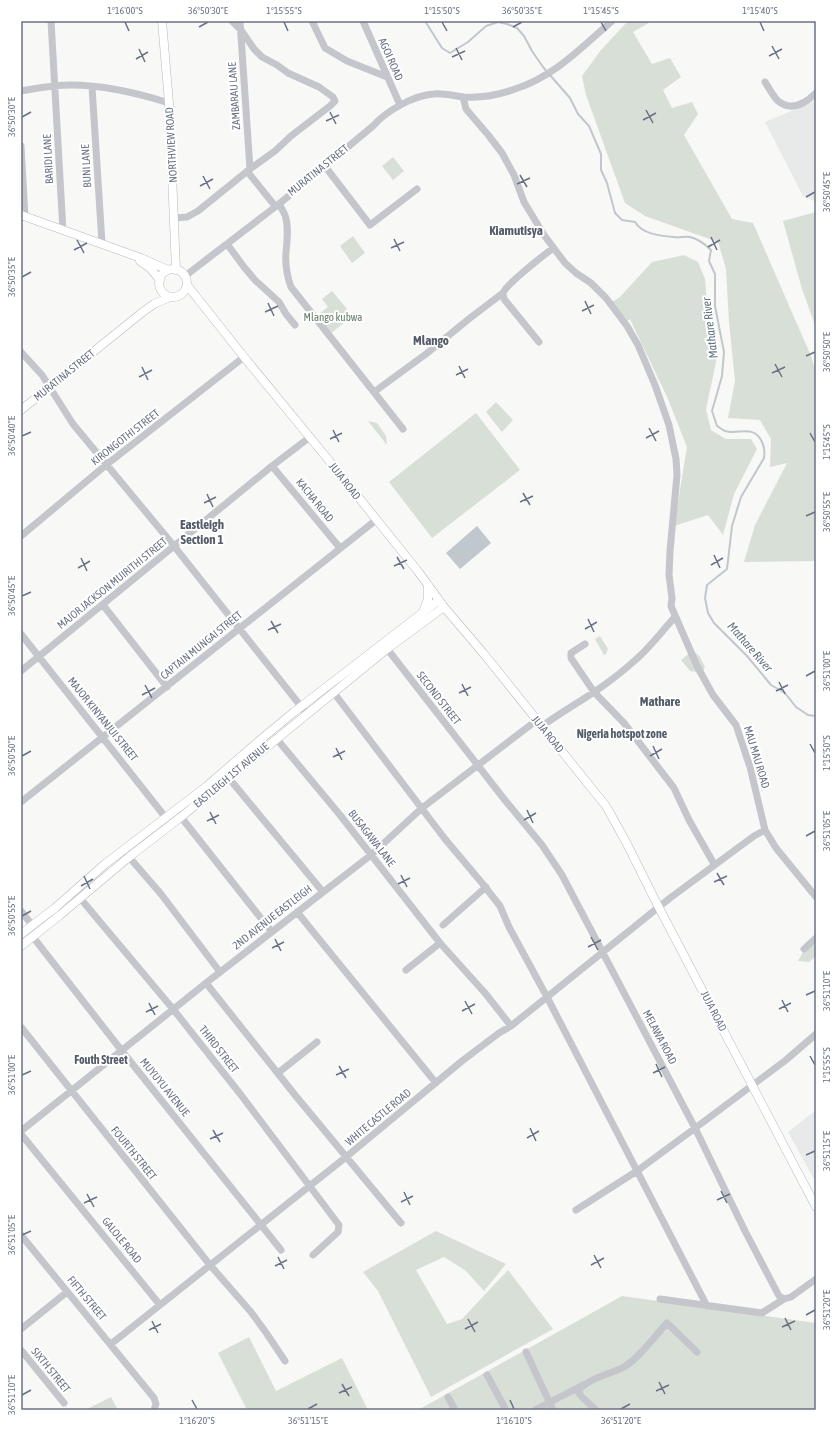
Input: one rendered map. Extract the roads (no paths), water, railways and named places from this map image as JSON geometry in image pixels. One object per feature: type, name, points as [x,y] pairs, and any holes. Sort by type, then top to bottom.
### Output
[{"type":"main road","name":"NORTHVIEW ROAD","points":[[162,21],[169,104],[174,218],[172,270]]},
{"type":"main road","points":[[23,216],[63,231],[102,243],[121,250],[172,270],[183,273],[187,286],[185,292],[174,297],[166,295],[150,268],[121,250]]},
{"type":"main road","points":[[160,284],[162,276],[172,270]]},
{"type":"main road","name":"MURATINA STREET","points":[[144,311],[154,299],[160,284]]},
{"type":"main road","name":"JUJA ROAD","points":[[187,286],[310,437],[444,607],[484,654],[606,806],[629,847],[816,1207]]},
{"type":"main road","name":"JUJA ROAD","points":[[182,294],[206,310]]},
{"type":"main road","name":"MURATINA STREET","points":[[21,410],[144,311],[154,304],[170,297]]},
{"type":"main road","points":[[428,585],[428,599],[425,615],[446,616],[461,627]]},
{"type":"main road","name":"EASTLEIGH 1ST AVENUE","points":[[21,934],[105,864],[207,786],[260,740],[304,710],[425,615],[439,600]]},
{"type":"main road","name":"EASTLEIGH 1ST AVENUE","points":[[425,615],[444,607]]},
{"type":"main road","name":"EASTLEIGH 1ST AVENUE","points":[[21,946],[128,857],[181,817],[276,738],[304,710],[334,693],[385,646]]},
{"type":"street","name":"BARIDI LANE","points":[[51,21],[63,231]]},
{"type":"street","points":[[174,218],[192,215],[275,151],[291,136],[335,101],[333,96],[319,87],[288,73],[262,57],[232,21]]},
{"type":"street","name":"ZAMBARAU LANE","points":[[240,21],[249,170]]},
{"type":"street","points":[[312,21],[325,48],[347,61],[387,77]]},
{"type":"street","name":"AGOI ROAD","points":[[363,21],[400,105]]},
{"type":"street","name":"MURATINA STREET","points":[[185,276],[277,205],[373,126],[378,120],[400,105],[434,94],[477,98],[515,89],[537,80],[555,70],[612,21]]},
{"type":"street","points":[[765,82],[778,100],[790,106],[799,105],[816,93]]},
{"type":"street","points":[[21,91],[55,86],[92,87],[142,95],[169,104]]},
{"type":"street","name":"BUNI LANE","points":[[92,87],[102,243]]},
{"type":"street","name":"MAU MAU ROAD","points":[[463,97],[466,109],[490,136],[502,153],[514,174],[524,202],[553,248],[576,273],[590,283],[606,298],[627,326],[646,363],[663,406],[674,444],[677,475],[671,533],[669,575],[672,598],[671,606],[697,666],[713,695],[736,725],[750,767],[764,830],[776,848],[816,898]]},
{"type":"street","points":[[21,146],[23,216]]},
{"type":"street","points":[[324,165],[370,224],[417,189]]},
{"type":"street","points":[[249,170],[285,215],[287,226],[286,269],[291,287],[403,429]]},
{"type":"street","points":[[227,244],[244,267],[264,289],[279,302],[295,325]]},
{"type":"street","points":[[374,392],[503,294],[505,289],[553,248]]},
{"type":"street","points":[[503,294],[504,299],[538,342]]},
{"type":"street","points":[[21,352],[36,366],[73,424],[174,546],[304,710]]},
{"type":"street","name":"KIRONGOTHI STREET","points":[[21,536],[106,465],[244,357]]},
{"type":"street","name":"MAJOR JACKSON MUIRITHI STREET","points":[[21,671],[272,466],[310,437]]},
{"type":"street","name":"KACHA ROAD","points":[[272,466],[340,548]]},
{"type":"street","name":"CAPTAIN MUNGAI STREET","points":[[21,802],[376,520]]},
{"type":"street","points":[[103,605],[167,687]]},
{"type":"street","name":"2ND AVENUE EASTLEIGH","points":[[21,1132],[173,1009],[370,855],[422,808],[478,765],[540,723],[594,692],[632,664],[643,654],[675,616]]},
{"type":"street","name":"MAJOR KINYANJUI STREET","points":[[21,634],[166,818]]},
{"type":"street","points":[[585,644],[570,655],[594,692],[624,723],[674,788],[697,835],[714,864]]},
{"type":"street","name":"SECOND STREET","points":[[385,646],[478,765]]},
{"type":"street","points":[[334,693],[445,839],[486,887],[500,906],[707,1306]]},
{"type":"street","name":"BUSAGAWA LANE","points":[[276,738],[340,815],[440,943],[485,993],[511,1026]]},
{"type":"street","name":"MELAWA ROAD","points":[[478,765],[552,858],[562,875],[695,1128],[748,1238],[779,1296],[784,1299]]},
{"type":"street","points":[[228,777],[323,892]]},
{"type":"street","points":[[181,817],[271,932]]},
{"type":"street","name":"WHITE CASTLE ROAD","points":[[111,1344],[346,1157],[468,1056],[511,1026],[714,864],[764,830]]},
{"type":"street","points":[[128,857],[161,894],[220,972]]},
{"type":"street","points":[[443,925],[486,887]]},
{"type":"street","name":"THIRD STREET","points":[[80,898],[173,1009],[334,1218],[339,1226],[338,1232],[313,1255]]},
{"type":"street","points":[[21,911],[32,925]]},
{"type":"street","points":[[297,912],[436,1083]]},
{"type":"street","name":"MUYUYU AVENUE","points":[[33,937],[281,1250]]},
{"type":"street","points":[[804,949],[816,938]]},
{"type":"street","points":[[406,970],[440,943]]},
{"type":"street","points":[[206,983],[401,1223]]},
{"type":"street","name":"FOURTH STREET","points":[[21,1028],[210,1265],[263,1328],[285,1361]]},
{"type":"street","points":[[576,1210],[637,1171],[786,1060],[816,1034]]},
{"type":"street","points":[[278,1073],[317,1042]]},
{"type":"street","name":"GALOLE ROAD","points":[[21,1132],[160,1305]]},
{"type":"street","name":"FIFTH STREET","points":[[21,1236],[154,1398],[156,1404],[154,1410]]},
{"type":"street","points":[[660,1299],[762,1313],[784,1299],[791,1297],[816,1279]]},
{"type":"street","points":[[21,1329],[67,1292]]},
{"type":"street","points":[[535,1410],[591,1381],[624,1367],[633,1360],[667,1323],[697,1352]]},
{"type":"street","name":"SIXTH STREET","points":[[21,1350],[64,1403]]},
{"type":"street","points":[[526,1352],[553,1410]]},
{"type":"street","points":[[487,1375],[506,1410]]},
{"type":"street","points":[[591,1381],[578,1392],[596,1410]]},
{"type":"street","points":[[448,1397],[455,1410]]},
{"type":"waterway","name":"Mathare River","points":[[425,21],[442,48],[450,53],[468,42],[486,26],[498,22],[517,28],[524,36],[543,67],[570,98],[578,114],[589,126],[601,154],[601,170],[607,183],[615,213],[622,220],[635,222],[642,229],[652,234],[690,237],[701,242],[711,250],[709,261],[715,274],[715,306],[724,352],[722,376],[712,411],[717,426],[725,431],[746,431],[755,433],[762,442],[765,452],[764,458],[741,497],[732,526],[727,569],[707,585],[705,598],[708,613],[714,623],[747,656],[771,685],[785,693],[796,707],[808,715],[816,716]]},
{"type":"district","name":"Kiamutisya","points":[[516,230]]},
{"type":"district","name":"Mlango","points":[[431,340]]},
{"type":"district","name":"Eastleigh Section 1","points":[[202,532]]},
{"type":"district","name":"Mathare","points":[[660,701]]},
{"type":"district","name":"Nigeria hotspot zone","points":[[622,734]]},
{"type":"district","name":"Fouth Street","points":[[101,1060]]},
{"type":"park label","name":"Mlango kubwa","points":[[333,317]]}]
